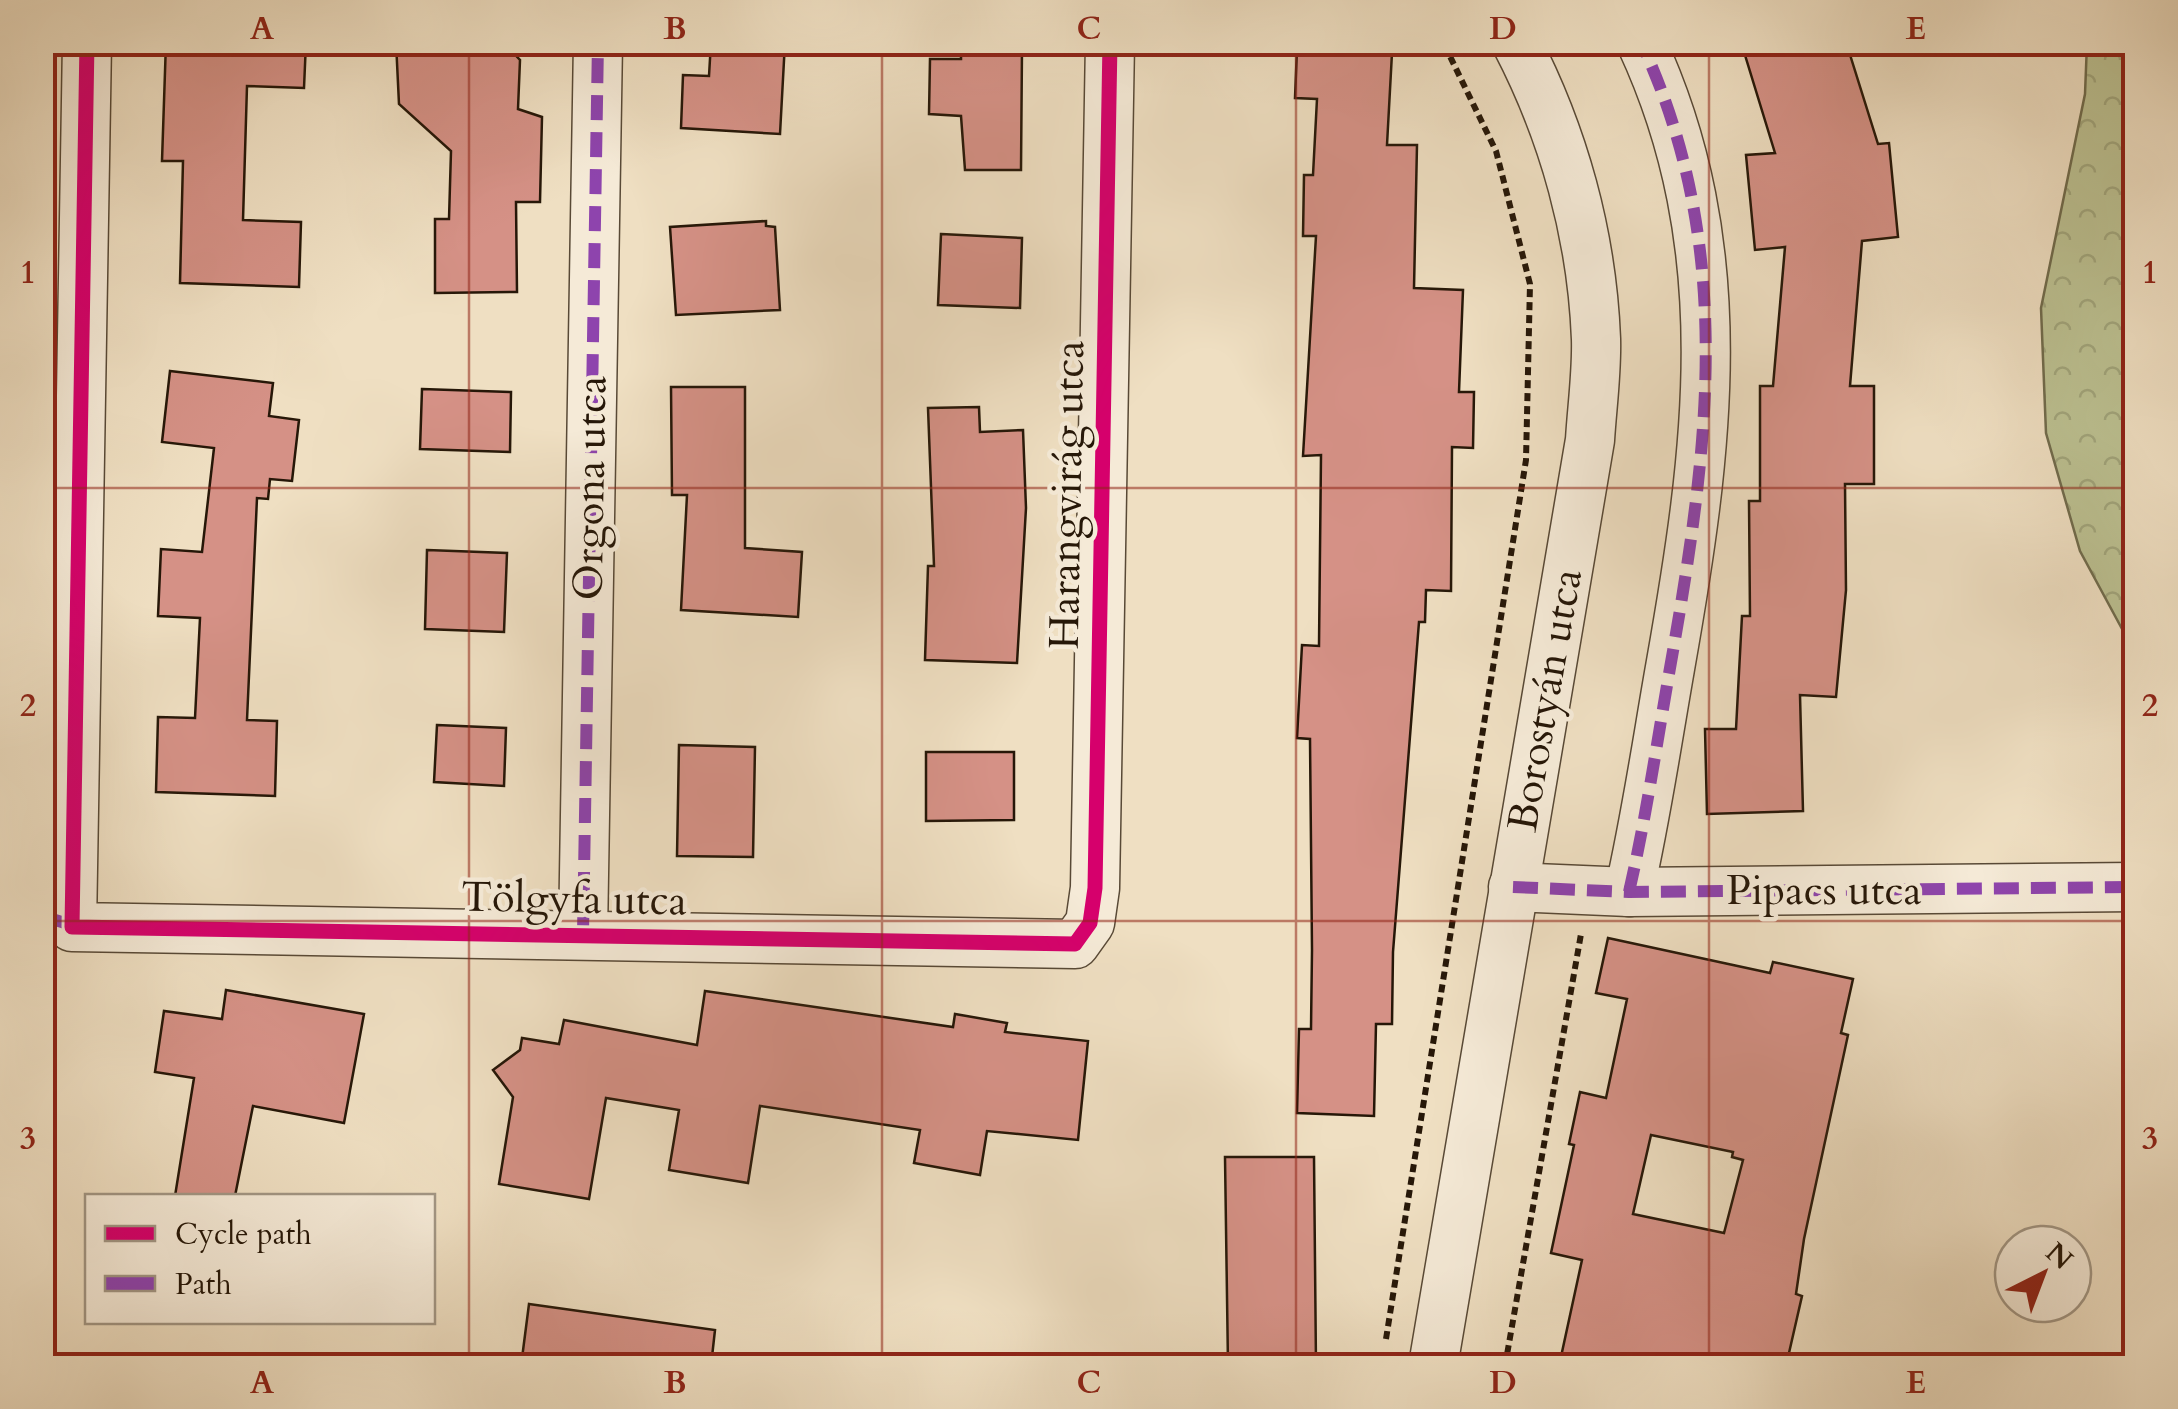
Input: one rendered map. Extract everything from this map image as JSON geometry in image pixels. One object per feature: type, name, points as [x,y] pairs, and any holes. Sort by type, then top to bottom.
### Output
[{"type":"street","name":"Tölgyfa utca","points":[[87,42],[72,927],[1075,944]]},
{"type":"street","name":"Orgona utca","points":[[583,934],[598,42]]},
{"type":"street","name":"Harangvirág utca","points":[[1075,944],[1090,923],[1095,888],[1110,42]]},
{"type":"street","name":"Borostyán utca","points":[[1433,1366],[1590,440],[1596,341],[1586,241],[1568,167],[1543,94],[1516,42]]},
{"type":"street","points":[[1609,891],[1698,509],[1707,388],[1707,285],[1684,174],[1656,74],[1641,42]]},
{"type":"street","name":"Pipacs utca","points":[[1514,887],[1609,891],[2136,887]]},
{"type":"path","points":[[1385,1347],[1526,460],[1530,284],[1496,152],[1443,42]]},
{"type":"path","points":[[1505,1366],[1609,891]]},
{"type":"green space","points":[[2087,43],[2135,43],[2135,653],[2080,551],[2046,433],[2041,308],[2085,94]]},
{"type":"building","points":[[166,42],[306,42],[304,88],[247,86],[243,220],[301,222],[299,287],[180,283],[183,161],[162,161]]},
{"type":"building","points":[[396,42],[503,42],[520,60],[518,109],[542,117],[540,202],[516,202],[517,292],[435,293],[435,219],[449,219],[451,151],[399,104]]},
{"type":"building","points":[[711,42],[785,42],[780,134],[681,128],[683,75],[709,76]]},
{"type":"building","points":[[1741,42],[1846,42],[1878,144],[1889,143],[1898,237],[1862,241],[1850,386],[1874,386],[1874,484],[1845,484],[1846,590],[1836,697],[1800,695],[1803,811],[1707,814],[1705,729],[1736,729],[1742,616],[1750,616],[1749,501],[1760,501],[1760,386],[1773,386],[1785,247],[1755,250],[1746,155],[1775,153]]},
{"type":"building","points":[[961,47],[1022,48],[1021,170],[965,170],[961,116],[929,114],[930,59],[961,59]]},
{"type":"building","points":[[1297,48],[1392,53],[1387,145],[1417,145],[1414,288],[1463,290],[1459,392],[1474,392],[1473,448],[1452,447],[1451,591],[1426,590],[1425,622],[1419,622],[1393,952],[1392,1024],[1376,1024],[1374,1116],[1297,1113],[1299,1029],[1311,1029],[1312,950],[1310,739],[1297,738],[1302,645],[1319,646],[1321,455],[1303,456],[1316,236],[1303,236],[1304,175],[1313,175],[1317,99],[1295,98]]},
{"type":"building","points":[[766,221],[766,226],[775,227],[780,310],[676,315],[670,227]]},
{"type":"building","points":[[941,234],[1022,238],[1020,308],[938,305]]},
{"type":"building","points":[[170,371],[273,383],[269,416],[299,420],[292,481],[270,479],[268,499],[257,498],[247,720],[277,721],[275,796],[156,792],[158,717],[195,718],[200,618],[158,616],[161,549],[202,552],[214,448],[162,442]]},
{"type":"building","points":[[671,387],[745,387],[745,548],[802,552],[798,617],[681,610],[687,495],[672,495]]},
{"type":"building","points":[[422,389],[511,392],[510,452],[420,449]]},
{"type":"building","points":[[979,407],[980,432],[1023,430],[1026,508],[1017,663],[925,660],[928,566],[934,566],[928,408]]},
{"type":"building","points":[[427,550],[507,553],[504,632],[425,629]]},
{"type":"building","points":[[437,725],[506,728],[504,786],[434,782]]},
{"type":"building","points":[[679,745],[755,747],[753,857],[677,856]]},
{"type":"building","points":[[926,752],[1014,752],[1014,820],[926,821]]},
{"type":"building","points":[[1608,938],[1770,973],[1773,962],[1853,979],[1841,1033],[1848,1035],[1804,1239],[1796,1294],[1802,1296],[1786,1366],[1559,1366],[1582,1260],[1551,1253],[1574,1145],[1569,1144],[1580,1092],[1606,1098],[1627,999],[1596,993]],"holes":[[[1651,1135],[1733,1152],[1732,1157],[1743,1160],[1724,1233],[1633,1214]]]},
{"type":"building","points":[[226,990],[364,1014],[344,1123],[253,1106],[235,1194],[175,1194],[194,1078],[155,1072],[164,1011],[222,1019]]},
{"type":"building","points":[[705,991],[953,1027],[955,1014],[1007,1023],[1005,1032],[1088,1041],[1078,1140],[987,1131],[980,1175],[914,1163],[920,1130],[760,1106],[748,1183],[669,1170],[679,1110],[606,1098],[589,1199],[499,1184],[513,1097],[493,1070],[520,1050],[522,1038],[559,1044],[564,1020],[697,1045]]},
{"type":"building","points":[[1225,1157],[1314,1157],[1316,1366],[1228,1366]]},
{"type":"building","points":[[529,1304],[715,1330],[711,1366],[521,1366]]},
{"type":"marked path","points":[[583,934],[598,42]]},
{"type":"marked path","points":[[1629,892],[1684,588],[1703,430],[1706,352],[1702,274],[1691,196],[1671,119],[1641,42]]},
{"type":"marked path","points":[[1513,887],[1629,892],[2136,887]]},
{"type":"marked path","points":[[42,916],[78,927]]},
{"type":"cycle path","points":[[87,42],[72,927],[1075,944],[1090,923],[1095,888],[1110,42]]}]
